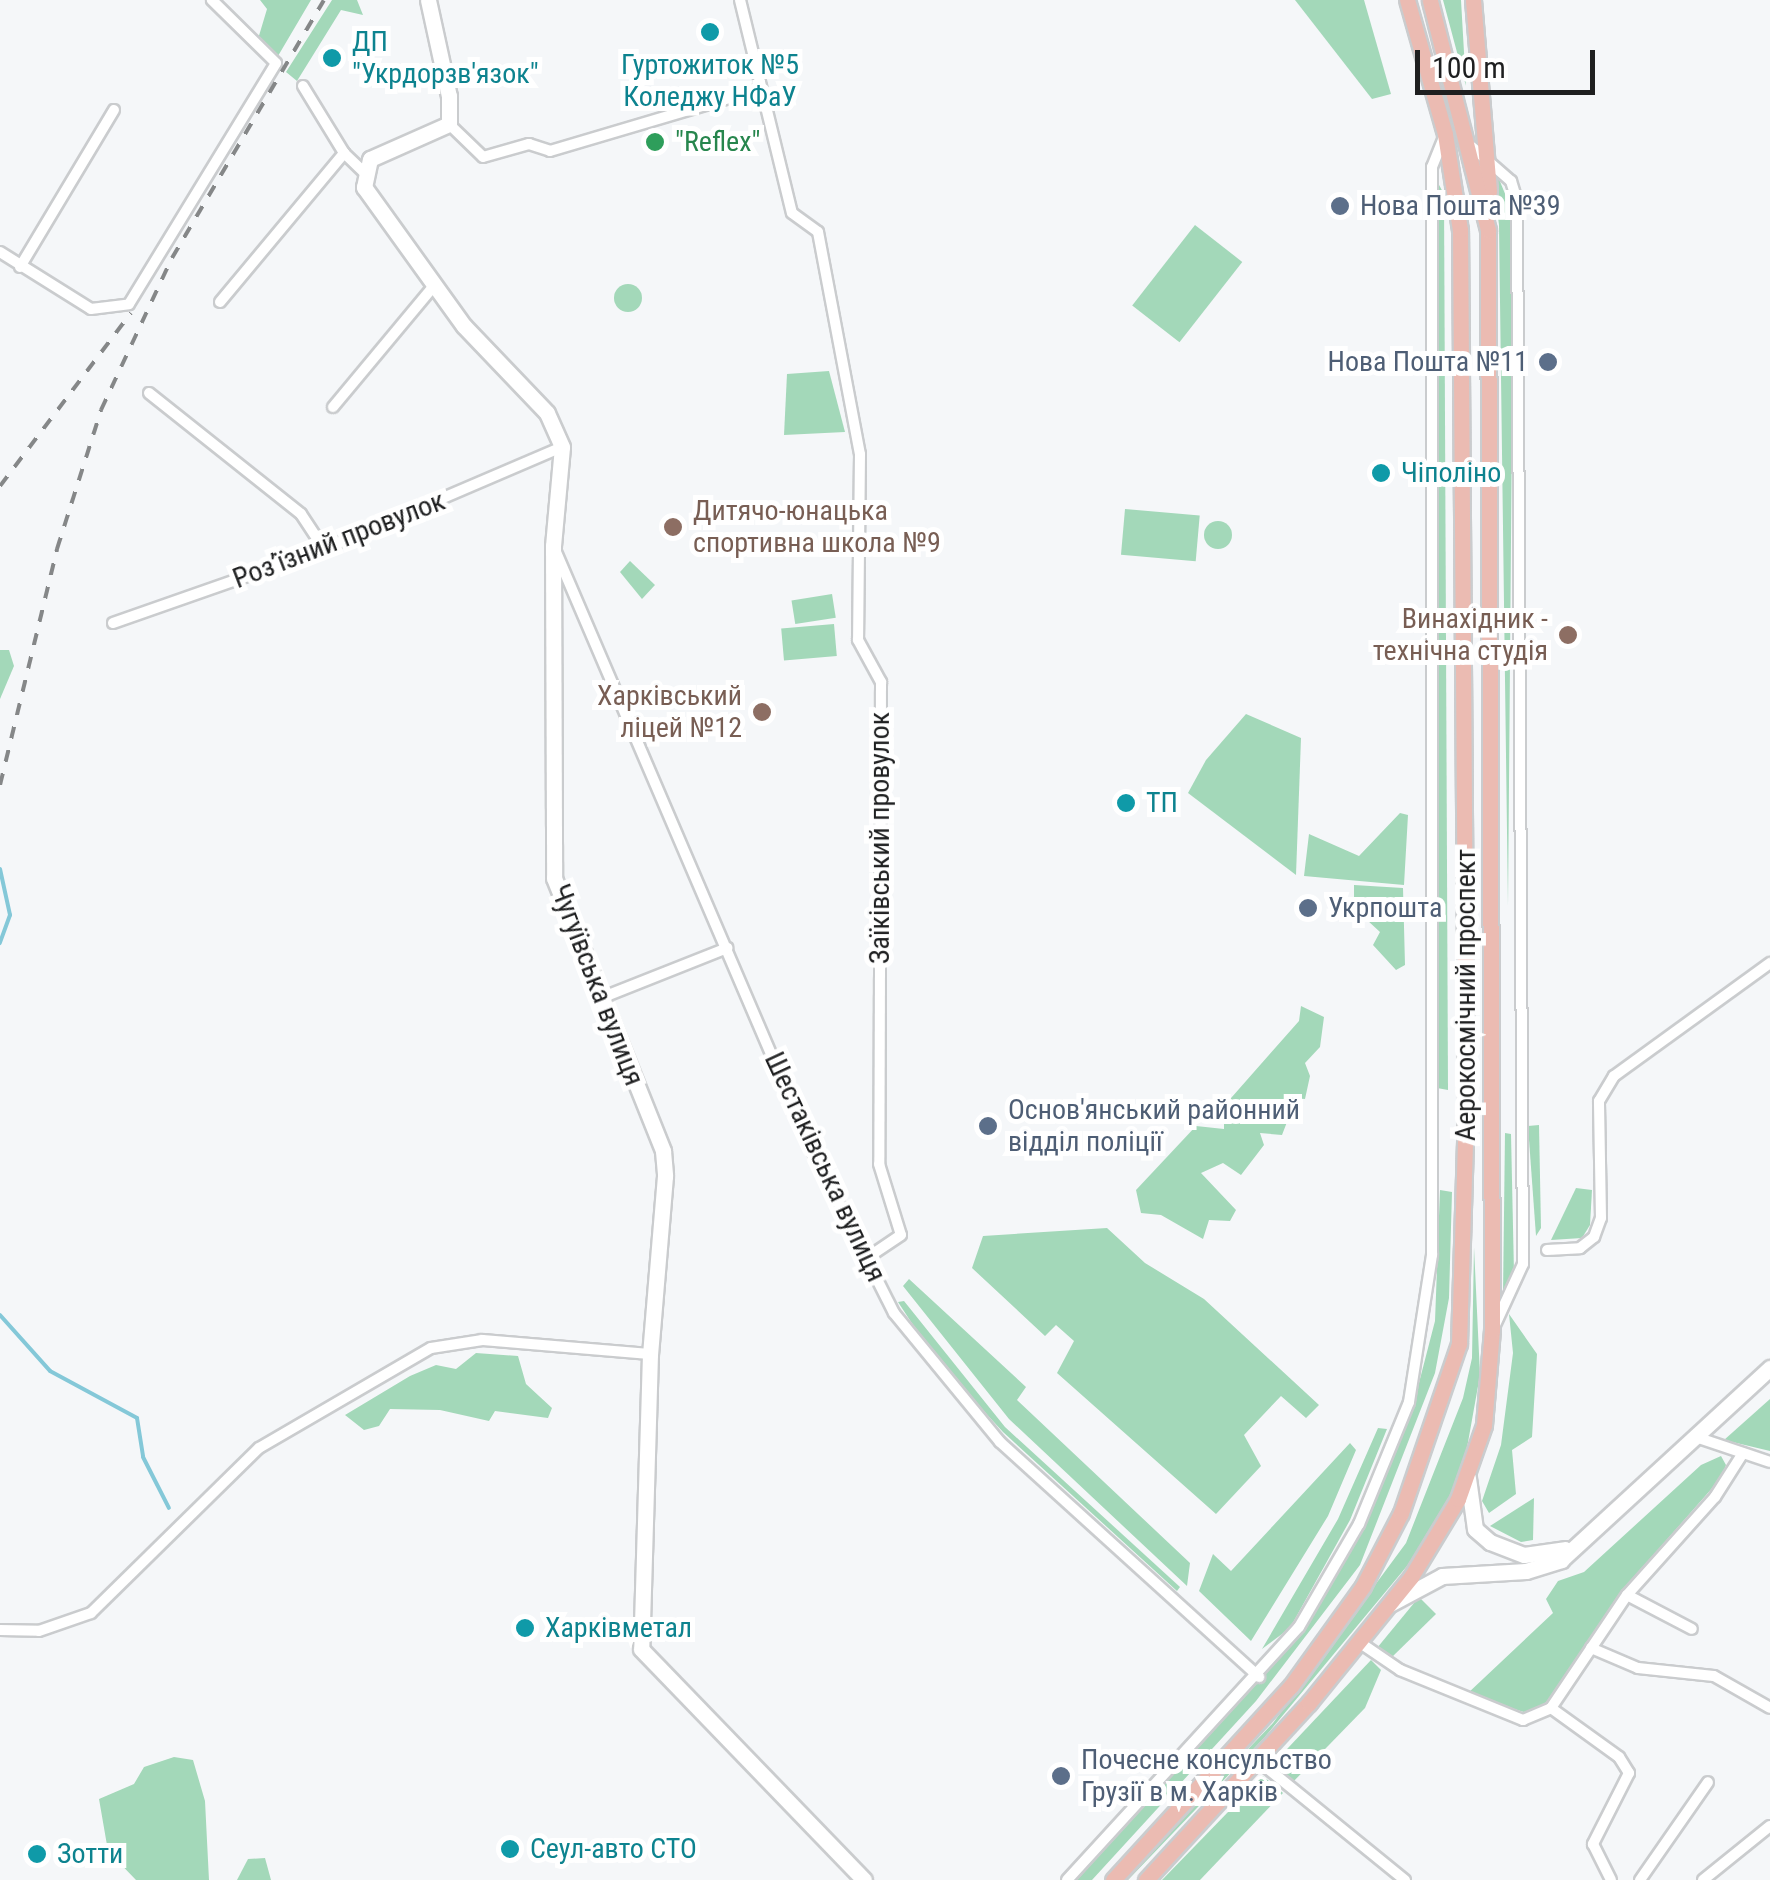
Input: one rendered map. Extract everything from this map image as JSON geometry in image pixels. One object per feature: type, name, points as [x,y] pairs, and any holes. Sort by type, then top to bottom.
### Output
[{"type":"main road","name":"Аерокосмічний проспект","points":[[1113,1880],[1292,1686],[1363,1586],[1418,1470],[1459,1344],[1466,1248],[1460,230],[1445,134],[1407,0]]},
{"type":"main road","name":"Аерокосмічний проспект","points":[[1146,1880],[1359,1642],[1429,1551],[1468,1478],[1484,1425],[1492,1330],[1488,230],[1472,147],[1430,0]]},
{"type":"main road","points":[[1473,0],[1489,160],[1488,230]]},
{"type":"main road","points":[[1453,83],[1469,94],[1480,70]]},
{"type":"street","points":[[0,252],[91,309],[129,304],[276,63],[212,0]]},
{"type":"street","points":[[428,0],[450,96],[449,124],[483,157],[530,144],[550,151],[759,90]]},
{"type":"street","name":"Заїківський провулок","points":[[740,0],[792,214],[818,232],[860,454],[858,640],[881,682],[879,1164],[901,1236],[864,1260]]},
{"type":"street","points":[[303,86],[344,153],[364,172],[371,201],[433,287],[547,413],[562,447]]},
{"type":"street","points":[[20,266],[114,110]]},
{"type":"street","points":[[364,172],[382,151],[449,124]]},
{"type":"street","points":[[1067,1880],[1258,1677],[1299,1627],[1359,1524],[1408,1402],[1426,1315],[1434,1192],[1432,167],[1445,134]]},
{"type":"street","points":[[1472,147],[1511,180],[1517,201],[1522,1272],[1492,1330]]},
{"type":"street","points":[[220,302],[344,153]]},
{"type":"street","points":[[333,407],[433,287]]},
{"type":"street","points":[[149,393],[301,514],[324,549]]},
{"type":"street","name":"Чугуївська вулиця","points":[[562,447],[554,546],[554,878],[662,1151],[650,1354],[641,1649],[864,1880]]},
{"type":"street","name":"Роз’їзний провулок","points":[[113,624],[324,549],[562,447]]},
{"type":"street","name":"Шестаківська вулиця","points":[[554,546],[864,1260],[937,1371],[1000,1442],[1258,1677]]},
{"type":"street","points":[[602,998],[727,948]]},
{"type":"street","points":[[1547,1250],[1580,1248],[1594,1237],[1600,1218],[1599,1101],[1614,1076],[1770,963]]},
{"type":"street","points":[[0,1630],[39,1631],[91,1613],[150,1562],[259,1448],[431,1348],[482,1340],[650,1354]]},
{"type":"street","points":[[1387,1606],[1442,1576],[1546,1566],[1582,1541],[1770,1368]]},
{"type":"street","points":[[1696,1437],[1770,1462]]},
{"type":"street","points":[[1359,1642],[1384,1662],[1508,1717],[1534,1720],[1551,1708],[1627,1595],[1714,1497],[1744,1453]]},
{"type":"street","points":[[1468,1478],[1475,1529],[1501,1549],[1537,1556],[1582,1541]]},
{"type":"street","points":[[1627,1595],[1692,1629]]},
{"type":"street","points":[[1591,1648],[1638,1668],[1714,1676],[1770,1708]]},
{"type":"street","points":[[1551,1708],[1619,1757],[1629,1772],[1593,1844],[1611,1880]]},
{"type":"street","points":[[1256,1760],[1405,1880]]},
{"type":"street","points":[[1647,1878],[1708,1782]]},
{"type":"street","points":[[1703,1880],[1770,1826]]},
{"type":"green space","points":[[260,0],[311,0],[278,56],[258,39],[267,9]]},
{"type":"green space","points":[[332,0],[357,0],[363,15],[341,10],[297,81],[286,72]]},
{"type":"green space","points":[[1295,0],[1364,0],[1391,94],[1372,99]]},
{"type":"green space","points":[[1443,0],[1461,0],[1466,86]]},
{"type":"green space","points":[[1499,179],[1510,206],[1513,296],[1508,907],[1499,225],[1493,180]]},
{"type":"green space","points":[[1438,183],[1444,194],[1448,1090],[1437,1088]]},
{"type":"green space","points":[[1195,225],[1242,262],[1179,342],[1132,305]]},
{"type":"green space","points":[[628,284],[638,288],[642,298],[638,308],[628,312],[618,308],[614,298],[618,288]]},
{"type":"green space","points":[[829,371],[845,432],[784,435],[787,374]]},
{"type":"green space","points":[[1125,509],[1200,516],[1196,561],[1121,555]]},
{"type":"green space","points":[[1218,521],[1228,525],[1232,535],[1228,545],[1218,549],[1208,545],[1204,535],[1208,525]]},
{"type":"green space","points":[[630,561],[655,585],[642,599],[620,572]]},
{"type":"green space","points":[[832,594],[836,618],[795,624],[792,600]]},
{"type":"green space","points":[[834,624],[837,656],[784,660],[781,629]]},
{"type":"green space","points":[[0,650],[9,650],[14,666],[0,699]]},
{"type":"green space","points":[[1246,714],[1301,738],[1296,875],[1188,793],[1206,760]]},
{"type":"green space","points":[[1400,813],[1408,815],[1404,885],[1304,876],[1309,834],[1359,856]]},
{"type":"green space","points":[[1354,885],[1403,888],[1405,965],[1396,970],[1373,945],[1380,932],[1354,908]]},
{"type":"green space","points":[[1301,1006],[1324,1017],[1320,1047],[1305,1063],[1310,1076],[1305,1099],[1292,1098],[1278,1110],[1287,1122],[1282,1135],[1260,1133],[1264,1145],[1241,1175],[1223,1163],[1201,1173],[1236,1210],[1230,1221],[1209,1220],[1203,1239],[1161,1215],[1141,1213],[1136,1190],[1196,1126],[1224,1129],[1224,1106],[1299,1021]]},
{"type":"green space","points":[[1539,1125],[1541,1228],[1536,1236],[1528,1126]]},
{"type":"green space","points":[[1505,1133],[1511,1134],[1514,1273],[1503,1296]]},
{"type":"green space","points":[[1576,1188],[1592,1190],[1590,1225],[1582,1238],[1551,1240]]},
{"type":"green space","points":[[1440,1190],[1452,1192],[1449,1298],[1435,1373],[1360,1565],[1256,1701],[1092,1880],[1075,1880],[1303,1630],[1361,1530],[1413,1406],[1435,1321]]},
{"type":"green space","points":[[1107,1228],[1145,1263],[1204,1299],[1319,1405],[1306,1418],[1281,1396],[1244,1435],[1261,1466],[1216,1514],[1057,1373],[1074,1341],[1056,1325],[1045,1336],[972,1268],[983,1236]]},
{"type":"green space","points":[[1474,1247],[1480,1375],[1465,1459],[1445,1509],[1407,1566],[1264,1738],[1128,1880],[1123,1880],[1273,1723],[1406,1543],[1463,1398],[1472,1358]]},
{"type":"green space","points":[[909,1279],[1026,1387],[1017,1400],[1190,1563],[1187,1586],[1009,1419],[903,1286]]},
{"type":"green space","points":[[904,1301],[1005,1427],[1180,1587],[1177,1591],[1003,1432],[934,1357],[898,1302]]},
{"type":"green space","points":[[1509,1314],[1537,1354],[1532,1437],[1512,1450],[1516,1494],[1489,1513],[1482,1501],[1501,1445],[1513,1353]]},
{"type":"green space","points":[[476,1353],[518,1356],[526,1384],[552,1408],[548,1418],[495,1411],[489,1421],[440,1410],[390,1409],[379,1426],[364,1430],[345,1415],[410,1376],[436,1365],[456,1369]]},
{"type":"green space","points":[[1770,1399],[1770,1451],[1724,1440]]},
{"type":"green space","points":[[1378,1428],[1387,1429],[1350,1520],[1290,1628],[1262,1649],[1338,1519]]},
{"type":"green space","points":[[1350,1443],[1356,1450],[1328,1516],[1251,1641],[1199,1591],[1213,1554],[1231,1571]]},
{"type":"green space","points":[[1721,1456],[1726,1465],[1721,1478],[1629,1583],[1546,1704],[1527,1713],[1467,1694],[1553,1613],[1546,1599],[1558,1581],[1584,1572],[1701,1465]]},
{"type":"green space","points":[[1534,1498],[1533,1540],[1521,1542],[1490,1526]]},
{"type":"green space","points":[[1419,1597],[1436,1614],[1391,1658],[1377,1648]]},
{"type":"green space","points":[[1371,1660],[1381,1670],[1365,1708],[1291,1784],[1271,1766]]},
{"type":"green space","points":[[174,1757],[193,1760],[205,1801],[209,1880],[136,1880],[108,1851],[99,1799],[134,1784],[144,1767]]},
{"type":"green space","points":[[1263,1776],[1283,1793],[1200,1880],[1162,1880]]},
{"type":"green space","points":[[265,1858],[271,1880],[237,1880],[248,1859]]},
{"type":"waterway","points":[[0,869],[10,915],[0,943]]},
{"type":"waterway","points":[[0,1315],[50,1371],[137,1418],[143,1457],[169,1508]]},
{"type":"railway","points":[[0,785],[57,549],[101,410],[172,258],[324,0]]},
{"type":"railway","points":[[0,486],[131,313]]},
{"type":"place","name":"Гуртожиток №5 Коледжу НФаУ","points":[[710,32]]},
{"type":"place","name":"ДП \"Укрдорзв'язок\"","points":[[332,58]]},
{"type":"place","name":"\"Reflex\"","points":[[655,142]]},
{"type":"place","name":"Нова Пошта №39","points":[[1340,206]]},
{"type":"place","name":"Нова Пошта №11","points":[[1548,362]]},
{"type":"place","name":"Чіполіно","points":[[1381,473]]},
{"type":"place","name":"Дитячо-юнацька спортивна школа №9","points":[[673,527]]},
{"type":"place","name":"Винахідник - технічна студія","points":[[1568,635]]},
{"type":"place","name":"Харківський ліцей №12","points":[[762,712]]},
{"type":"place","name":"ТП","points":[[1126,803]]},
{"type":"place","name":"Укрпошта","points":[[1308,908]]},
{"type":"place","name":"Основ'янський районний відділ поліції","points":[[988,1126]]},
{"type":"place","name":"Харківметал","points":[[525,1628]]},
{"type":"place","name":"Почесне консульство Грузії в м. Харків","points":[[1061,1776]]},
{"type":"place","name":"Сеул-авто СТО","points":[[510,1849]]},
{"type":"place","name":"Зотти","points":[[37,1854]]}]
